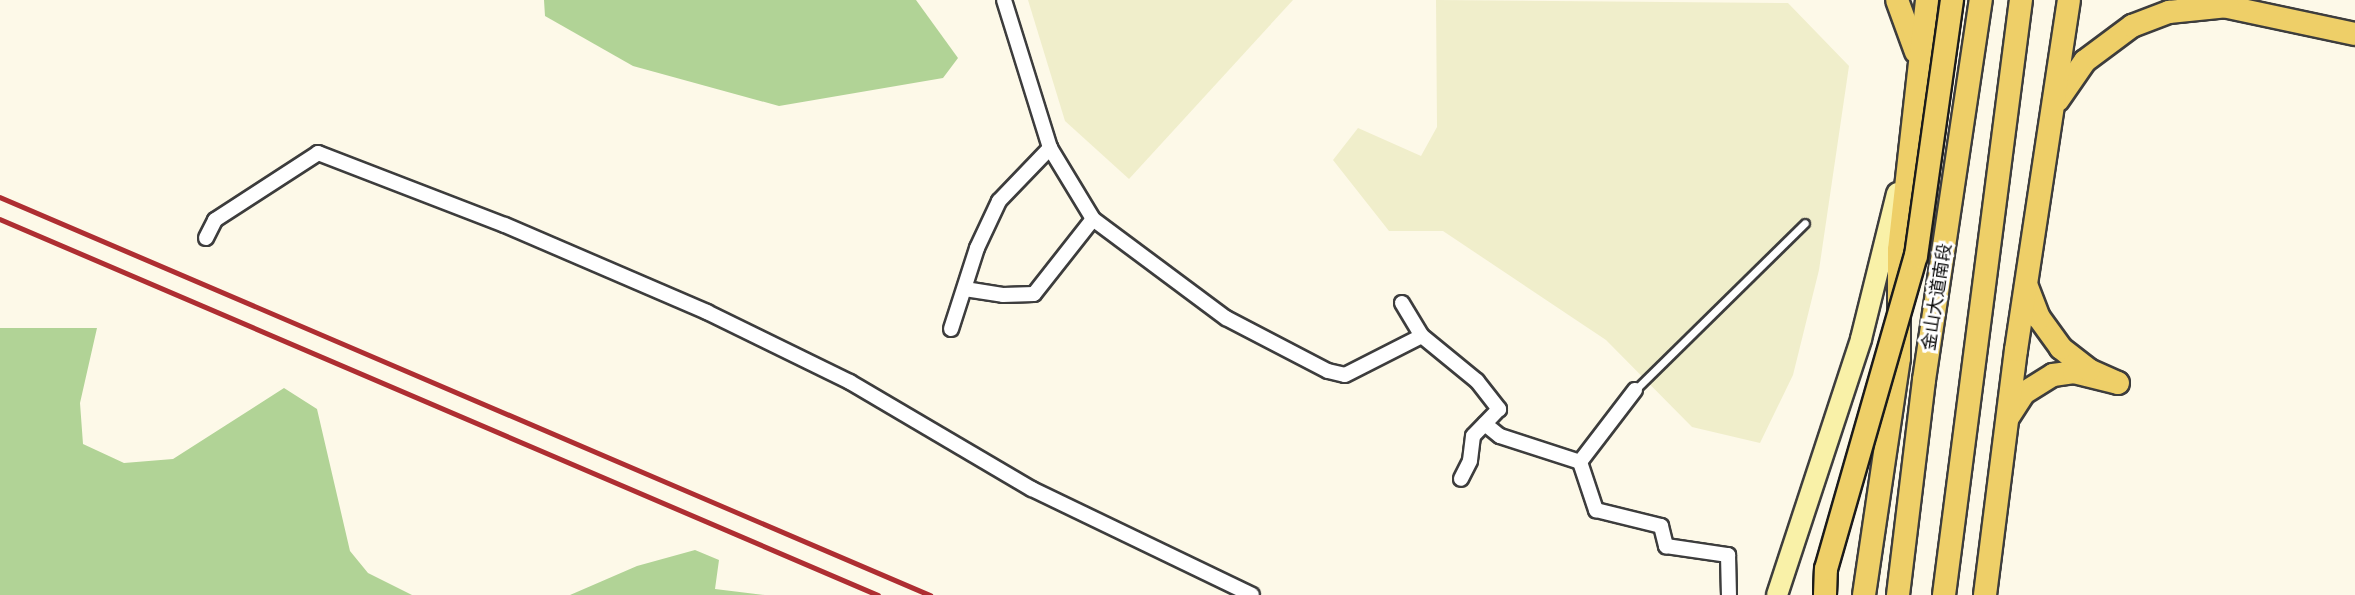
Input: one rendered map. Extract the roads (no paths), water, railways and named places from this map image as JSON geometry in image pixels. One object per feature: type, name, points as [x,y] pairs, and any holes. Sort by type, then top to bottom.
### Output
[{"type":"main road","points":[[1897,0],[1912,37],[1918,73]]},
{"type":"main road","points":[[1864,595],[1899,358],[1899,250],[1927,0]]},
{"type":"main road","points":[[1825,595],[1826,568],[1916,256],[1952,0]]},
{"type":"main road","name":"金山大道南段","points":[[1898,595],[1924,380],[1981,0]]},
{"type":"main road","points":[[1944,595],[1968,390],[2021,0]]},
{"type":"main road","points":[[1985,595],[2006,423],[2069,0]]},
{"type":"main road","points":[[2201,0],[2355,34]]},
{"type":"main road","points":[[2053,110],[2085,61],[2132,26],[2169,12],[2228,6]]},
{"type":"main road","points":[[2006,423],[2024,393],[2053,375],[2074,372],[2118,383],[2089,370],[2061,348],[2039,318],[2026,283]]},
{"type":"street","points":[[1004,0],[1050,148],[1093,219],[1226,318],[1328,371],[1345,375],[1422,336]]},
{"type":"street","points":[[1777,595],[1861,339],[1911,129]]},
{"type":"street","points":[[951,329],[999,201],[1050,148]]},
{"type":"street","points":[[206,237],[215,220],[318,153],[505,225],[707,312],[850,382],[1032,489],[1252,595]]},
{"type":"street","points":[[965,289],[1003,296],[1034,294],[1093,219]]},
{"type":"street","points":[[1402,303],[1422,336],[1477,381],[1499,409],[1473,436],[1470,462],[1461,479]]},
{"type":"street","points":[[1580,462],[1635,390]]},
{"type":"street","points":[[1485,424],[1500,436],[1580,462]]},
{"type":"street","points":[[1580,462],[1596,510],[1661,526],[1665,546],[1728,555],[1729,595]]},
{"type":"lane","points":[[1635,390],[1805,223]]},
{"type":"railway","points":[[0,197],[930,595]]},
{"type":"railway","points":[[0,219],[878,595]]}]
